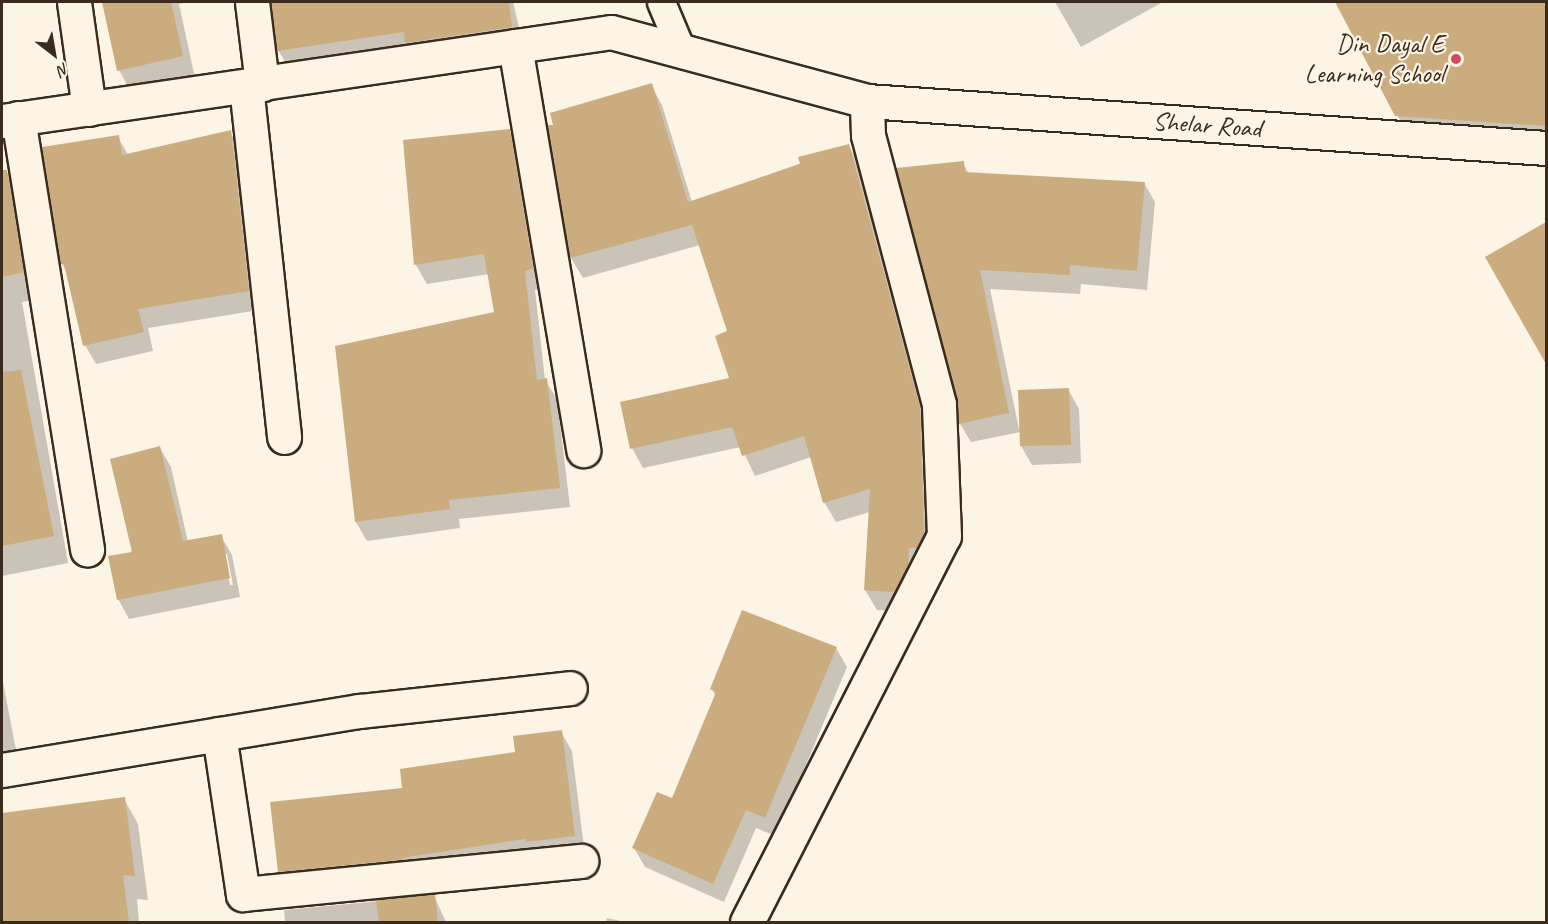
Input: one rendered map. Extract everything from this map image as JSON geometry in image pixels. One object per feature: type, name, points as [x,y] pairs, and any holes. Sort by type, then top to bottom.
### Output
[{"type":"street","points":[[74,2],[89,109]]},
{"type":"street","points":[[252,2],[254,85],[284,437]]},
{"type":"street","name":"Shelar Road","points":[[10,120],[611,32],[867,101],[1546,148]]},
{"type":"street","points":[[515,46],[583,450]]},
{"type":"street","points":[[747,922],[944,536],[939,404],[868,135],[867,101]]},
{"type":"street","points":[[10,120],[87,550]]},
{"type":"street","points":[[2,771],[359,711],[570,688]]},
{"type":"street","points":[[219,735],[243,894],[581,861]]},
{"type":"lane","points":[[661,2],[682,52]]},
{"type":"building","points":[[102,2],[171,2],[183,56],[117,71]]},
{"type":"building","points":[[271,2],[509,2],[512,27],[405,43],[404,32],[277,51]]},
{"type":"building","name":"Din Dayal E Learning School","points":[[1335,2],[1546,2],[1546,126],[1395,116]]},
{"type":"building","points":[[652,83],[688,202],[800,164],[798,157],[849,144],[920,407],[924,533],[917,548],[909,548],[908,566],[894,592],[864,590],[870,489],[823,503],[804,436],[742,456],[732,427],[630,449],[620,402],[729,378],[715,336],[727,331],[692,225],[570,258],[547,125],[553,125],[550,113]]},
{"type":"building","points":[[510,129],[533,268],[525,271],[537,380],[547,378],[560,488],[449,500],[450,509],[355,522],[335,346],[494,312],[484,254],[414,265],[403,140]]},
{"type":"building","points":[[231,130],[249,291],[138,309],[144,332],[83,346],[64,264],[60,264],[42,147],[119,135],[122,155]]},
{"type":"building","points":[[964,161],[965,172],[1145,182],[1137,271],[1070,265],[1070,275],[980,270],[1009,413],[959,424],[957,399],[896,168]]},
{"type":"building","points":[[2,170],[7,170],[24,272],[2,277]]},
{"type":"building","points":[[1546,222],[1546,364],[1485,257]]},
{"type":"building","points":[[21,370],[54,536],[2,546],[2,372]]},
{"type":"building","points":[[1069,388],[1071,445],[1020,446],[1018,390]]},
{"type":"building","points":[[160,446],[183,541],[222,534],[230,578],[117,600],[108,556],[132,552],[110,459]]},
{"type":"building","points":[[742,610],[837,647],[765,818],[746,810],[713,884],[632,848],[657,792],[672,798],[716,692],[710,689]]},
{"type":"building","points":[[562,730],[575,836],[526,842],[525,839],[401,858],[407,859],[278,872],[270,802],[402,788],[400,769],[515,752],[513,736]]},
{"type":"building","points":[[125,797],[135,876],[123,875],[129,922],[2,922],[2,813]]},
{"type":"building","points":[[435,894],[438,922],[379,922],[376,900]]},
{"type":"place","name":"Din Dayal E Learning School","points":[[1456,59]]}]
